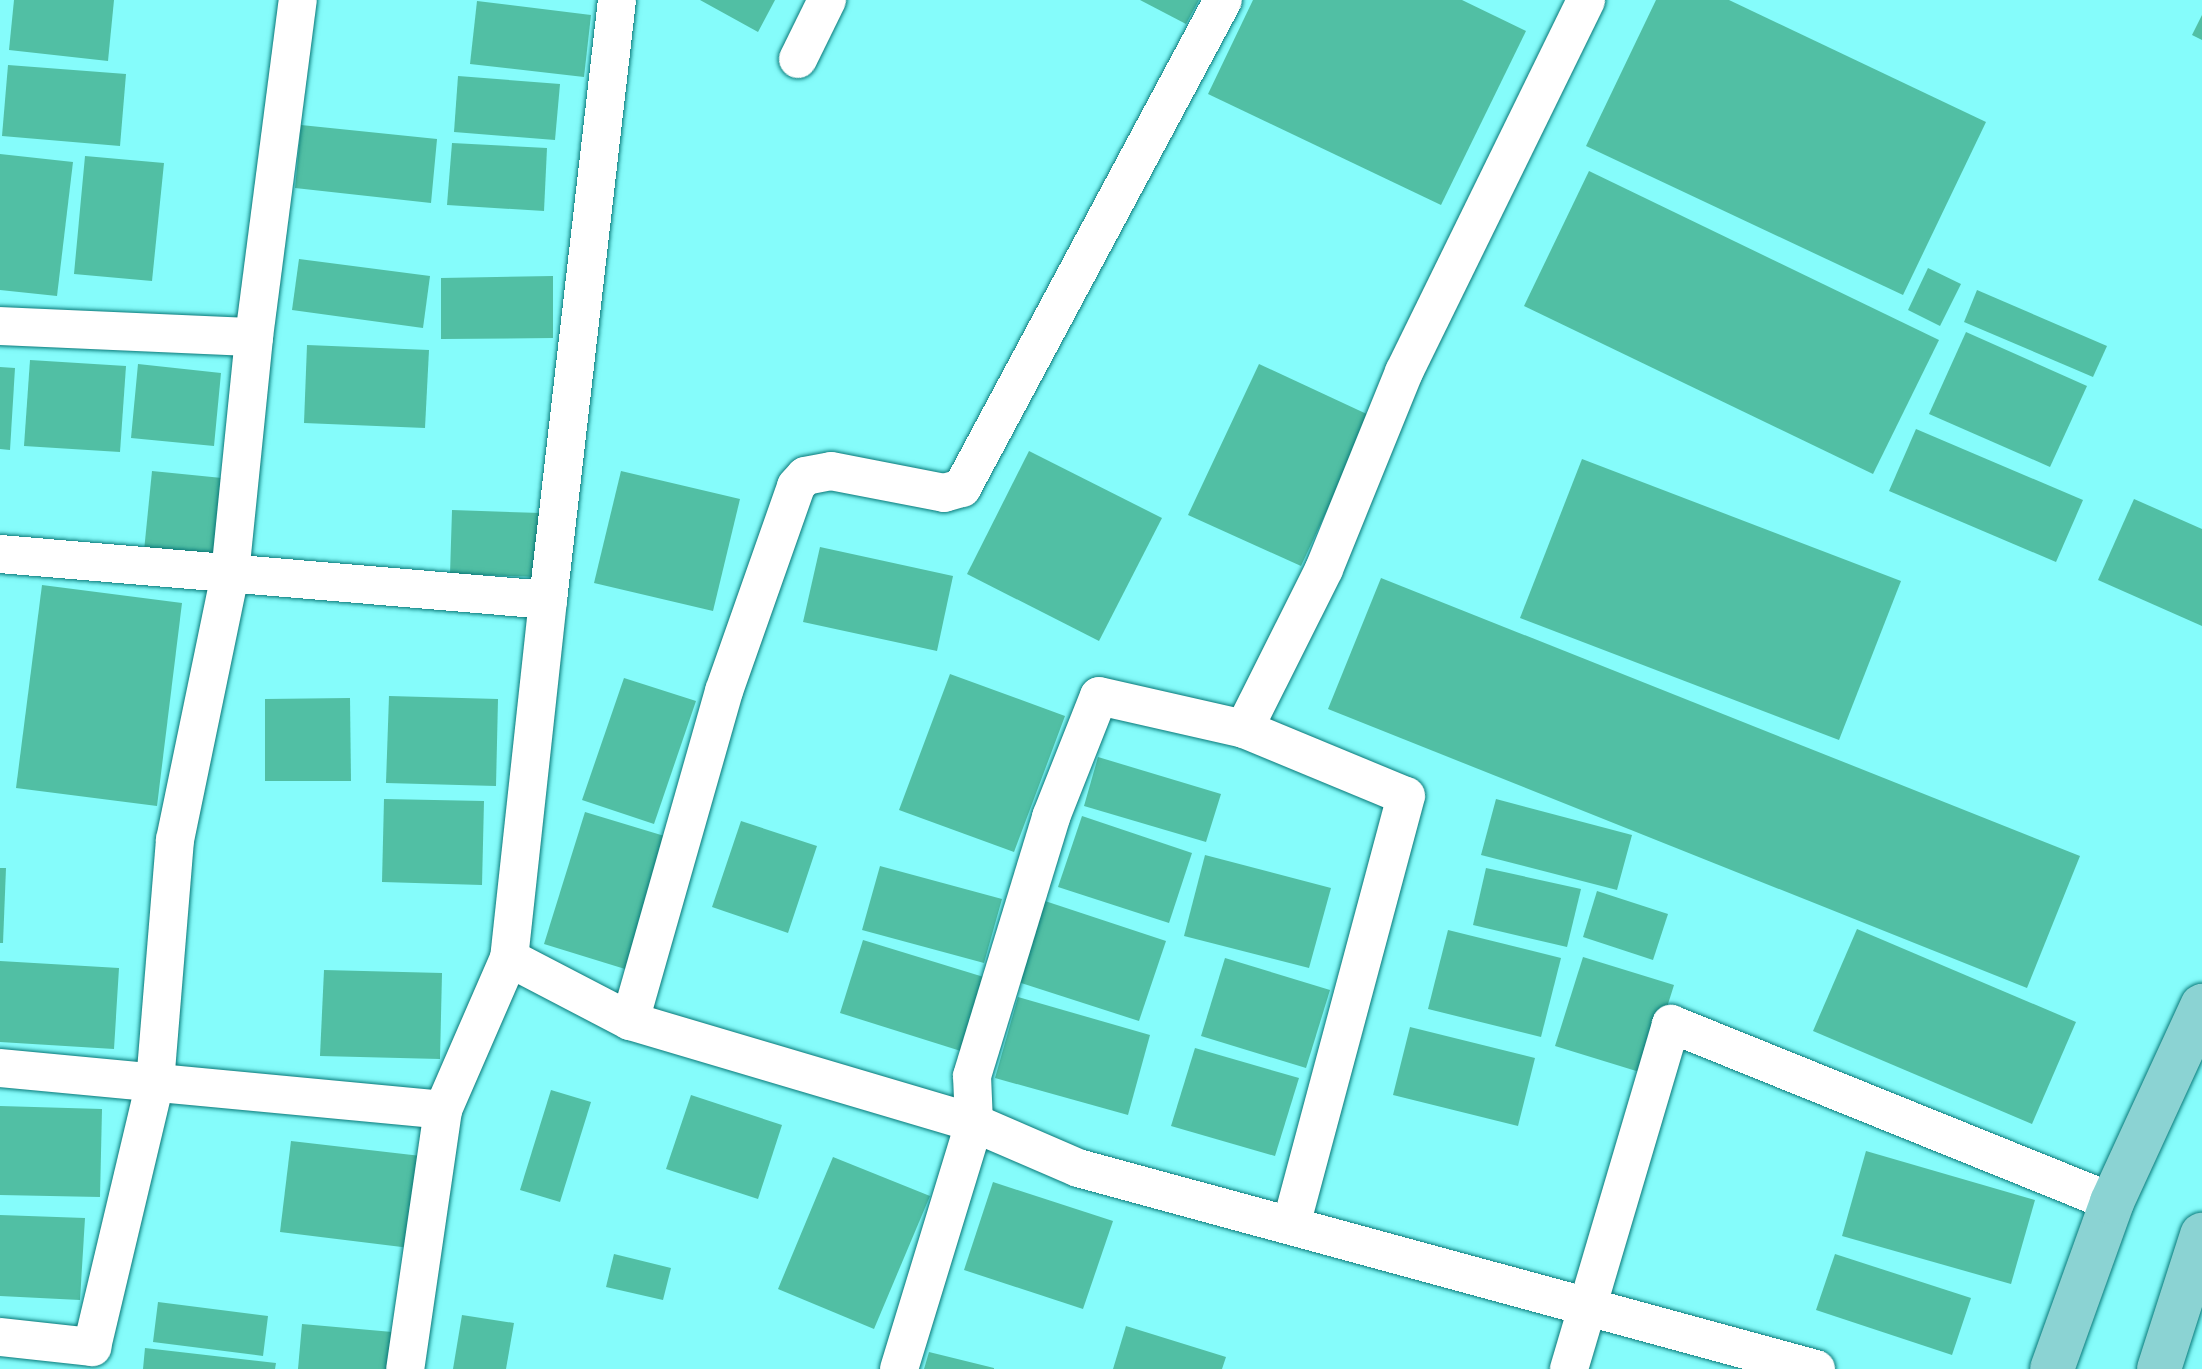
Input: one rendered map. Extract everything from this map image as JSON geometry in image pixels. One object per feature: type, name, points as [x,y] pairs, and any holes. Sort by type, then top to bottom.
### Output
[{"type":"main road","points":[[2052,1369],[2112,1202],[2202,1006]]},
{"type":"main road","points":[[2159,1369],[2202,1235]]},
{"type":"street","points":[[0,1337],[91,1358],[155,1083],[175,840],[230,574],[254,337],[298,0]]},
{"type":"street","points":[[405,1369],[443,1110],[509,958],[617,0]]},
{"type":"street","points":[[798,59],[827,0]]},
{"type":"street","points":[[630,1021],[724,691],[796,486],[805,476],[831,471],[944,493],[962,488],[1223,0]]},
{"type":"street","points":[[1244,729],[1324,569],[1404,372],[1586,0]]},
{"type":"street","points":[[0,326],[254,337]]},
{"type":"street","points":[[0,554],[548,600]]},
{"type":"street","points":[[899,1369],[974,1123],[972,1076],[1051,817],[1099,696],[1244,729],[1406,796],[1291,1225]]},
{"type":"street","points":[[509,958],[630,1021],[974,1123],[1078,1168],[1816,1369]]},
{"type":"street","points":[[1569,1369],[1585,1304],[1671,1024],[2112,1202]]},
{"type":"street","points":[[0,1068],[443,1110]]},
{"type":"building","points":[[14,0],[114,0],[108,61],[9,50]]},
{"type":"building","points":[[700,0],[775,0],[758,32]]},
{"type":"building","points":[[1140,0],[1199,0],[1186,24]]},
{"type":"building","points":[[1253,0],[1462,0],[1526,31],[1441,205],[1208,94]]},
{"type":"building","points":[[1656,0],[1729,0],[1986,122],[1903,295],[1586,146]]},
{"type":"building","points":[[477,1],[591,15],[584,77],[470,64]]},
{"type":"building","points":[[2202,15],[2202,40],[2192,35]]},
{"type":"building","points":[[8,65],[126,74],[120,146],[2,136]]},
{"type":"building","points":[[458,76],[560,84],[555,140],[454,132]]},
{"type":"building","points":[[301,125],[437,139],[431,203],[295,188]]},
{"type":"building","points":[[452,143],[547,148],[544,211],[447,205]]},
{"type":"building","points":[[0,154],[73,162],[57,296],[0,290]]},
{"type":"building","points":[[85,156],[164,163],[152,281],[74,274]]},
{"type":"building","points":[[1589,171],[1939,340],[1873,474],[1524,306]]},
{"type":"building","points":[[299,259],[430,276],[423,328],[292,310]]},
{"type":"building","points":[[1928,268],[1961,284],[1940,326],[1908,310]]},
{"type":"building","points":[[553,276],[553,338],[441,339],[441,278]]},
{"type":"building","points":[[1977,290],[2107,346],[2093,377],[1964,322]]},
{"type":"building","points":[[1966,332],[2087,386],[2050,467],[1929,414]]},
{"type":"building","points":[[307,345],[429,350],[425,428],[304,423]]},
{"type":"building","points":[[30,360],[126,366],[120,452],[24,446]]},
{"type":"building","points":[[138,364],[221,373],[214,446],[131,438]]},
{"type":"building","points":[[1259,364],[1371,416],[1301,566],[1188,515]]},
{"type":"building","points":[[0,367],[15,368],[10,450],[0,449]]},
{"type":"building","points":[[1916,429],[2083,500],[2056,562],[1889,491]]},
{"type":"building","points":[[1029,451],[1162,518],[1099,641],[967,574]]},
{"type":"building","points":[[1582,459],[1901,581],[1839,740],[1520,618]]},
{"type":"building","points":[[152,471],[232,479],[223,559],[144,551]]},
{"type":"building","points":[[621,471],[740,499],[713,611],[594,583]]},
{"type":"building","points":[[2134,499],[2202,529],[2202,626],[2098,580]]},
{"type":"building","points":[[452,510],[541,513],[538,577],[450,574]]},
{"type":"building","points":[[820,547],[953,576],[937,651],[803,622]]},
{"type":"building","points":[[1381,578],[2080,856],[2027,988],[1328,709]]},
{"type":"building","points":[[42,585],[182,603],[157,806],[16,788]]},
{"type":"building","points":[[950,674],[1065,716],[1014,852],[899,810]]},
{"type":"building","points":[[624,678],[696,701],[654,824],[582,800]]},
{"type":"building","points":[[389,696],[498,699],[496,786],[386,783]]},
{"type":"building","points":[[350,698],[351,781],[265,781],[265,699]]},
{"type":"building","points":[[1098,757],[1221,794],[1206,842],[1084,806]]},
{"type":"building","points":[[384,799],[484,801],[482,885],[382,882]]},
{"type":"building","points":[[1496,799],[1632,835],[1617,890],[1481,855]]},
{"type":"building","points":[[585,812],[681,841],[638,973],[544,944]]},
{"type":"building","points":[[1082,816],[1192,853],[1169,923],[1058,887]]},
{"type":"building","points":[[741,821],[817,846],[788,933],[712,907]]},
{"type":"building","points":[[1205,855],[1331,888],[1309,968],[1184,936]]},
{"type":"building","points":[[880,866],[1002,899],[984,963],[862,930]]},
{"type":"building","points":[[0,868],[6,868],[3,943],[0,943]]},
{"type":"building","points":[[1486,868],[1581,889],[1567,947],[1473,925]]},
{"type":"building","points":[[1597,891],[1668,914],[1653,960],[1583,937]]},
{"type":"building","points":[[1045,901],[1166,941],[1139,1021],[1018,982]]},
{"type":"building","points":[[1857,929],[2076,1022],[2032,1124],[1813,1031]]},
{"type":"building","points":[[1448,930],[1561,958],[1541,1037],[1428,1009]]},
{"type":"building","points":[[863,940],[987,978],[964,1052],[840,1013]]},
{"type":"building","points":[[1583,957],[1674,985],[1646,1074],[1555,1046]]},
{"type":"building","points":[[1225,958],[1330,990],[1306,1068],[1201,1036]]},
{"type":"building","points":[[0,961],[119,968],[114,1049],[0,1042]]},
{"type":"building","points":[[324,970],[442,973],[440,1059],[320,1056]]},
{"type":"building","points":[[1018,997],[1150,1035],[1128,1115],[995,1078]]},
{"type":"building","points":[[1410,1027],[1535,1058],[1518,1126],[1393,1095]]},
{"type":"building","points":[[1195,1048],[1299,1078],[1275,1156],[1171,1126]]},
{"type":"building","points":[[551,1090],[591,1102],[560,1202],[520,1190]]},
{"type":"building","points":[[691,1095],[782,1125],[758,1199],[666,1169]]},
{"type":"building","points":[[0,1106],[102,1109],[100,1197],[0,1195]]},
{"type":"building","points":[[291,1141],[421,1156],[410,1248],[280,1232]]},
{"type":"building","points":[[1866,1151],[2035,1200],[2011,1284],[1842,1236]]},
{"type":"building","points":[[833,1157],[930,1196],[874,1329],[778,1289]]},
{"type":"building","points":[[993,1182],[1113,1221],[1083,1309],[964,1270]]},
{"type":"building","points":[[0,1215],[85,1218],[80,1300],[0,1296]]},
{"type":"building","points":[[614,1254],[671,1268],[663,1300],[606,1287]]},
{"type":"building","points":[[1835,1254],[1971,1298],[1952,1355],[1816,1310]]},
{"type":"building","points":[[158,1302],[268,1316],[263,1356],[153,1342]]},
{"type":"building","points":[[462,1315],[514,1323],[506,1369],[453,1369]]},
{"type":"building","points":[[302,1324],[415,1334],[412,1369],[298,1369]]},
{"type":"building","points":[[1126,1326],[1226,1357],[1222,1369],[1113,1369]]},
{"type":"building","points":[[145,1348],[276,1363],[275,1369],[143,1369]]},
{"type":"building","points":[[929,1352],[994,1368],[994,1369],[924,1369]]}]
